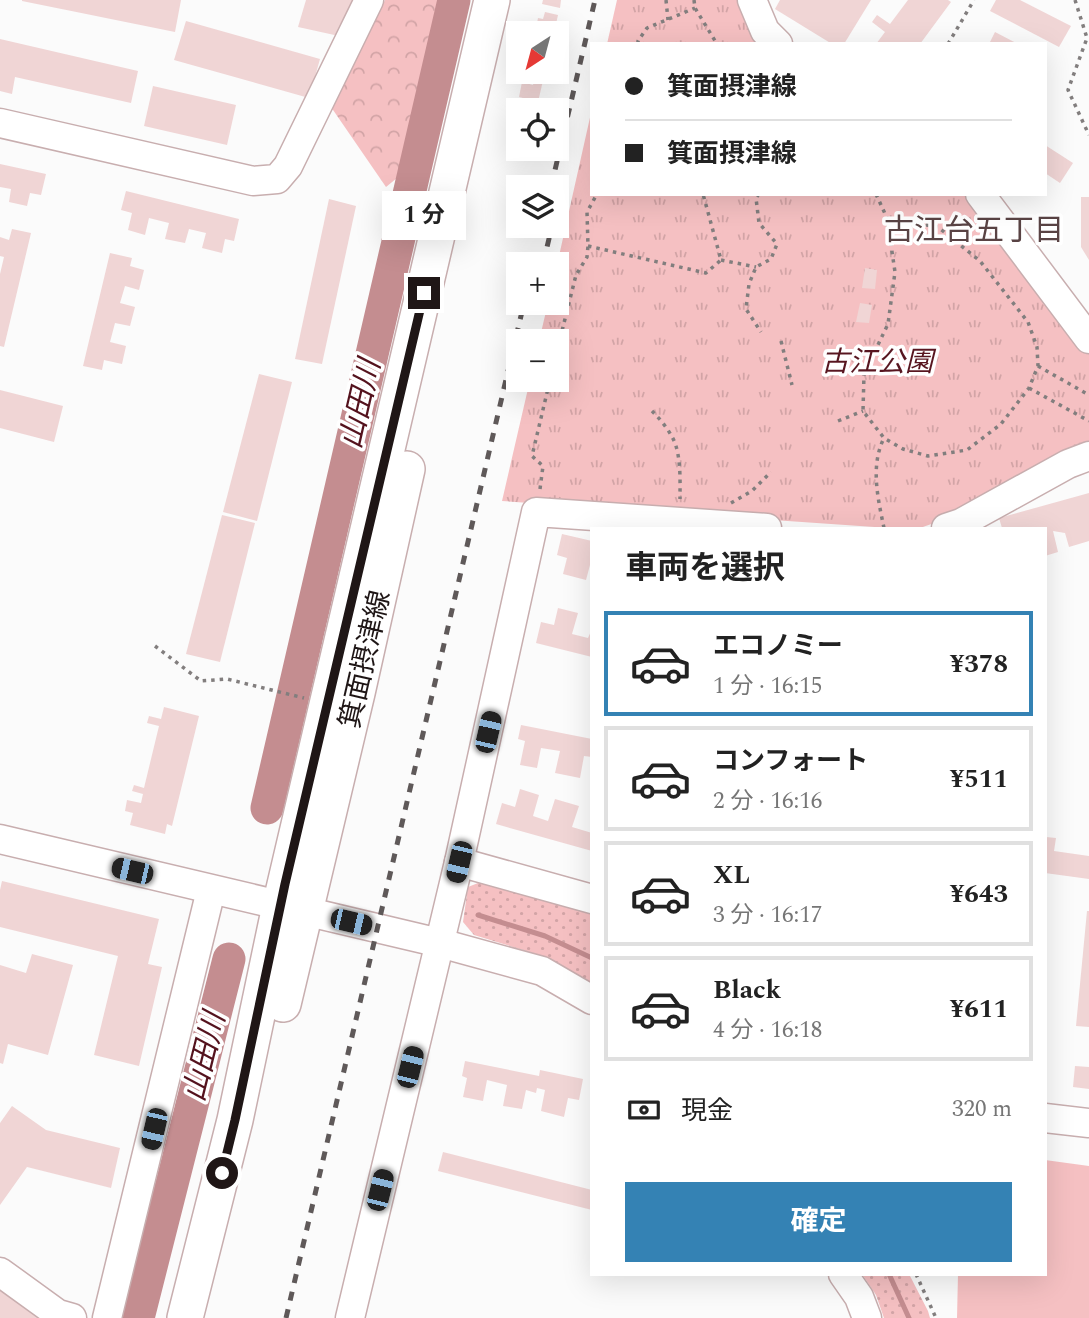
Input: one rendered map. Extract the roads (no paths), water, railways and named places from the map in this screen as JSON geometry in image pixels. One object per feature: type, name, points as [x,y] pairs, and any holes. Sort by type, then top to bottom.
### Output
[{"type":"main road","name":"箕面摂津線","points":[[210,1318],[292,908],[492,0]]},
{"type":"main road","name":"箕面摂津線","points":[[185,1318],[292,908],[357,693],[516,0]]},
{"type":"street","points":[[0,124],[253,181],[277,179],[288,166],[369,0]]},
{"type":"street","points":[[752,0],[765,31],[776,42]]},
{"type":"street","points":[[982,196],[1089,339]]},
{"type":"street","points":[[949,527],[1068,464],[1089,456]]},
{"type":"street","points":[[350,1318],[459,862],[536,512],[753,527]]},
{"type":"street","points":[[0,839],[440,943],[542,971],[590,999]]},
{"type":"street","points":[[459,862],[590,898]]},
{"type":"street","points":[[107,1318],[211,890]]},
{"type":"street","points":[[1047,1118],[1089,1123]]},
{"type":"street","points":[[0,1272],[58,1314],[72,1318]]},
{"type":"street","points":[[844,1276],[859,1297],[867,1318]]},
{"type":"waterway","name":"山田川","points":[[267,808],[454,0]]},
{"type":"waterway","points":[[478,915],[545,936],[590,957]]},
{"type":"waterway","name":"山田川","points":[[138,1318],[229,959]]},
{"type":"waterway","points":[[890,1276],[909,1318]]},
{"type":"railway","points":[[554,175],[595,0]]},
{"type":"railway","points":[[546,252],[549,238]]},
{"type":"railway","points":[[286,1318],[521,315]]},
{"type":"district","name":"古江台五丁目","points":[[974,230]]},
{"type":"park label","name":"古江公園","points":[[877,361]]}]
